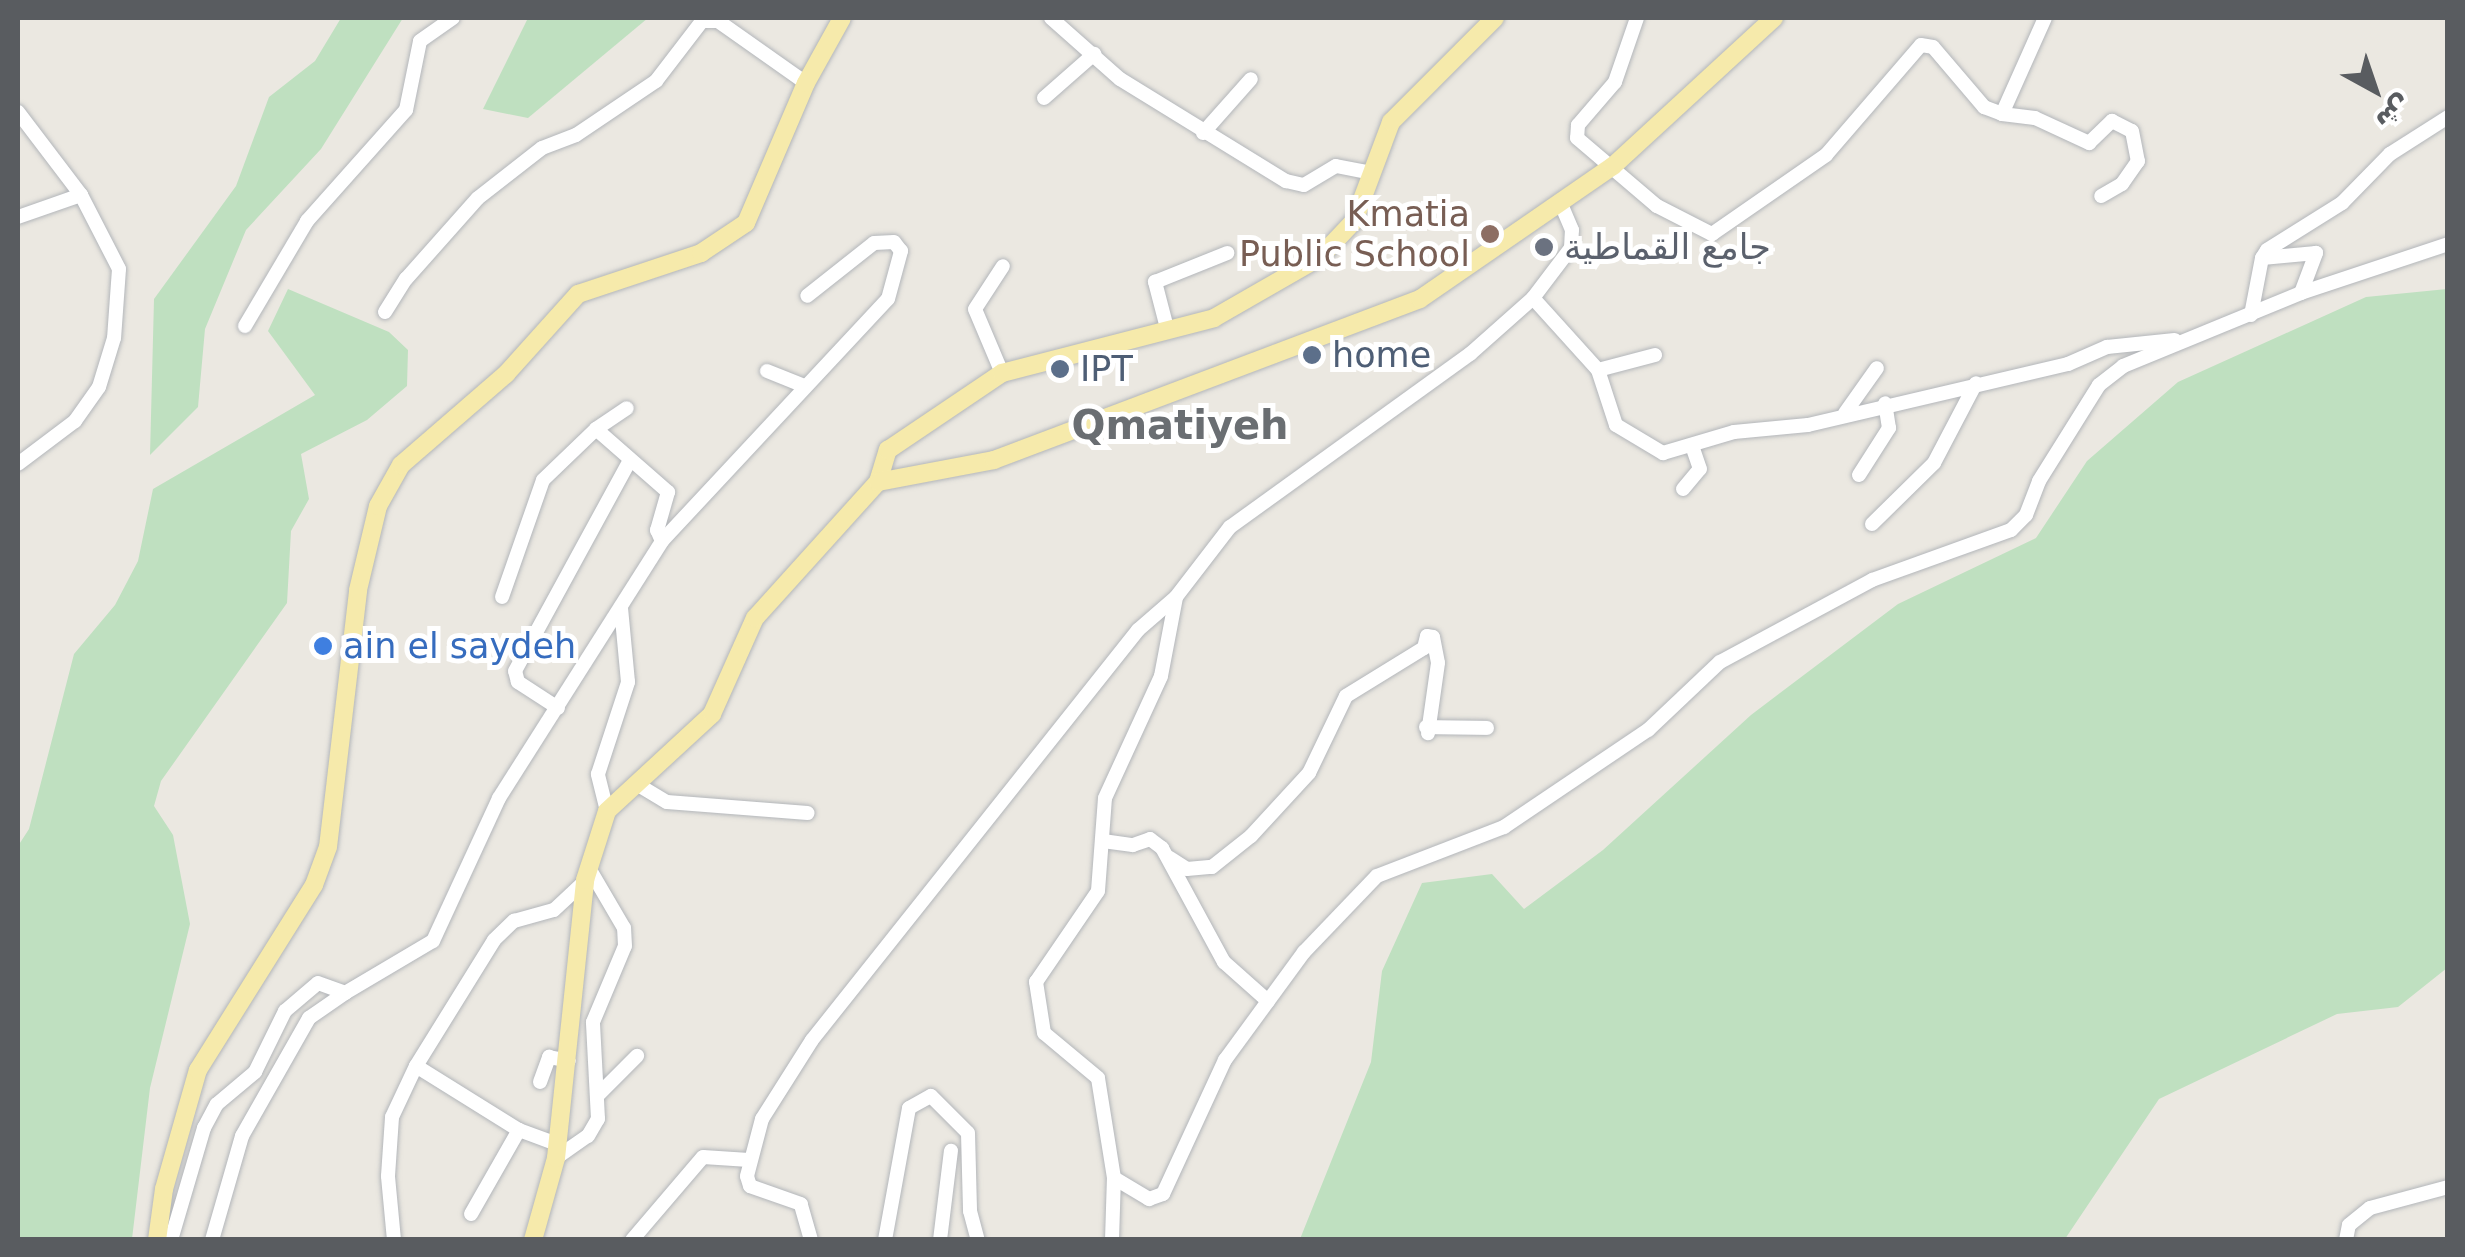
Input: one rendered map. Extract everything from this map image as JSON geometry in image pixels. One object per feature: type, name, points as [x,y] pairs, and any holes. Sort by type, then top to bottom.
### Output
[{"type":"main road","points":[[157,1240],[164,1189],[198,1070],[306,900],[328,848],[358,590],[378,506],[393,479],[506,374],[578,294],[701,253],[738,231],[755,209],[806,83],[842,18]]},
{"type":"main road","points":[[532,1240],[557,1151],[570,1061],[587,874],[607,811],[640,786],[712,714],[755,618],[878,482],[888,450],[1002,372],[1234,310],[1320,257],[1354,221],[1400,112],[1496,18]]},
{"type":"main road","points":[[878,482],[994,460],[1363,325],[1420,299],[1613,166],[1763,20]]},
{"type":"street","points":[[245,326],[307,221],[406,110],[420,41],[453,18]]},
{"type":"street","points":[[1051,18],[1203,133],[1296,185],[1336,166],[1371,174]]},
{"type":"street","points":[[1637,18],[1615,82],[1576,132],[1581,144],[1613,166],[1657,206],[1712,234],[1826,155],[1921,45],[1932,47],[1984,107],[2002,114],[2035,118],[2088,143],[2112,121],[2132,131],[2138,161],[2122,184],[2100,196]]},
{"type":"street","points":[[2002,114],[2045,18]]},
{"type":"street","points":[[386,312],[406,279],[478,198],[542,148],[576,135],[656,80],[702,21],[718,21],[806,83]]},
{"type":"street","points":[[1044,98],[1094,54]]},
{"type":"street","points":[[1203,133],[1251,79]]},
{"type":"street","points":[[18,112],[81,196],[119,269],[114,338],[90,403],[18,464]]},
{"type":"street","points":[[2251,315],[2262,258],[2342,203],[2390,154],[2448,117]]},
{"type":"street","points":[[18,218],[81,196]]},
{"type":"street","points":[[810,1240],[801,1204],[750,1186],[749,1160],[769,1104],[812,1040],[1138,630],[1176,597],[1230,526],[1456,364],[1533,298],[1571,248],[1572,230],[1561,204]]},
{"type":"street","points":[[212,1240],[242,1136],[309,1018],[432,941],[499,798],[662,542],[802,385],[888,299],[901,251],[894,242],[874,243],[807,296]]},
{"type":"street","points":[[1114,1178],[1150,1200],[1163,1194],[1225,1060],[1304,952],[1377,876],[1504,827],[1648,730],[1720,662],[1872,580],[2011,530],[2026,515],[2039,481],[2099,384],[2122,366],[2301,293],[2448,244]]},
{"type":"street","points":[[1167,328],[1155,282],[1228,253]]},
{"type":"street","points":[[2262,258],[2316,253],[2301,293]]},
{"type":"street","points":[[1002,266],[974,309],[1002,372]]},
{"type":"street","points":[[1533,298],[1598,370],[1616,425],[1662,454],[2068,364],[2107,347],[2188,339]]},
{"type":"street","points":[[1598,370],[1655,355]]},
{"type":"street","points":[[1846,412],[1876,368]]},
{"type":"street","points":[[766,371],[802,385]]},
{"type":"street","points":[[1872,524],[1934,463],[1976,382]]},
{"type":"street","points":[[1859,474],[1888,428],[1885,404]]},
{"type":"street","points":[[502,597],[543,480],[596,430],[627,408]]},
{"type":"street","points":[[596,430],[668,492],[668,510],[658,524],[662,542]]},
{"type":"street","points":[[1683,489],[1700,469],[1692,446]]},
{"type":"street","points":[[558,708],[518,682],[515,671],[630,460]]},
{"type":"street","points":[[1112,1240],[1114,1178],[1096,1071],[1044,1033],[1036,982],[1098,891],[1105,798],[1162,676],[1176,597]]},
{"type":"street","points":[[607,811],[598,774],[625,710],[628,682],[621,608]]},
{"type":"street","points":[[1103,840],[1133,845],[1150,839],[1187,869],[1212,867],[1251,836],[1310,774],[1346,696],[1424,648],[1427,636],[1433,636],[1438,663],[1427,730],[1487,728]]},
{"type":"street","points":[[640,786],[667,802],[808,813]]},
{"type":"street","points":[[1170,858],[1224,962],[1268,1001]]},
{"type":"street","points":[[394,1240],[388,1176],[392,1118],[416,1066],[494,940],[514,921],[554,910],[587,874],[624,928],[625,946],[593,1022],[591,1064],[599,1094],[598,1120],[588,1136],[557,1151],[416,1066]]},
{"type":"street","points":[[171,1240],[171,1223],[217,1104],[254,1072],[298,997],[318,982],[345,994]]},
{"type":"street","points":[[599,1094],[637,1056]]},
{"type":"street","points":[[540,1082],[549,1058],[570,1061]]},
{"type":"street","points":[[885,1240],[909,1108],[931,1096],[968,1133],[970,1211],[978,1240]]},
{"type":"street","points":[[472,1214],[519,1130]]},
{"type":"street","points":[[940,1240],[950,1150]]},
{"type":"street","points":[[632,1240],[703,1158],[749,1160]]},
{"type":"street","points":[[2346,1240],[2349,1225],[2370,1208],[2448,1186]]},
{"type":"green space","points":[[341,18],[403,18],[321,149],[246,230],[205,329],[198,407],[150,455],[154,299],[236,186],[269,97],[315,61]]},
{"type":"green space","points":[[528,18],[648,18],[528,118],[483,109]]},
{"type":"green space","points":[[288,289],[389,332],[408,350],[407,386],[367,420],[301,454],[309,499],[291,531],[287,603],[161,781],[154,806],[173,835],[190,924],[150,1088],[132,1239],[18,1239],[18,846],[29,829],[74,654],[115,605],[138,561],[153,489],[315,395],[268,331]]},
{"type":"green space","points":[[2447,289],[2447,968],[2398,1007],[2337,1014],[2159,1099],[2065,1239],[1300,1239],[1371,1062],[1382,971],[1422,883],[1492,874],[1524,909],[1603,850],[1751,715],[1898,604],[2036,538],[2087,461],[2178,382],[2366,297]]},
{"type":"place","name":"Kmatia Public School","points":[[1490,234]]},
{"type":"place","name":"جامع القماطية","points":[[1544,247]]},
{"type":"place","name":"home","points":[[1312,355]]},
{"type":"place","name":"IPT","points":[[1060,369]]},
{"type":"place","name":"ain el saydeh","points":[[323,646]]},
{"type":"district","name":"Qmatiyeh","points":[[1180,425]]}]
